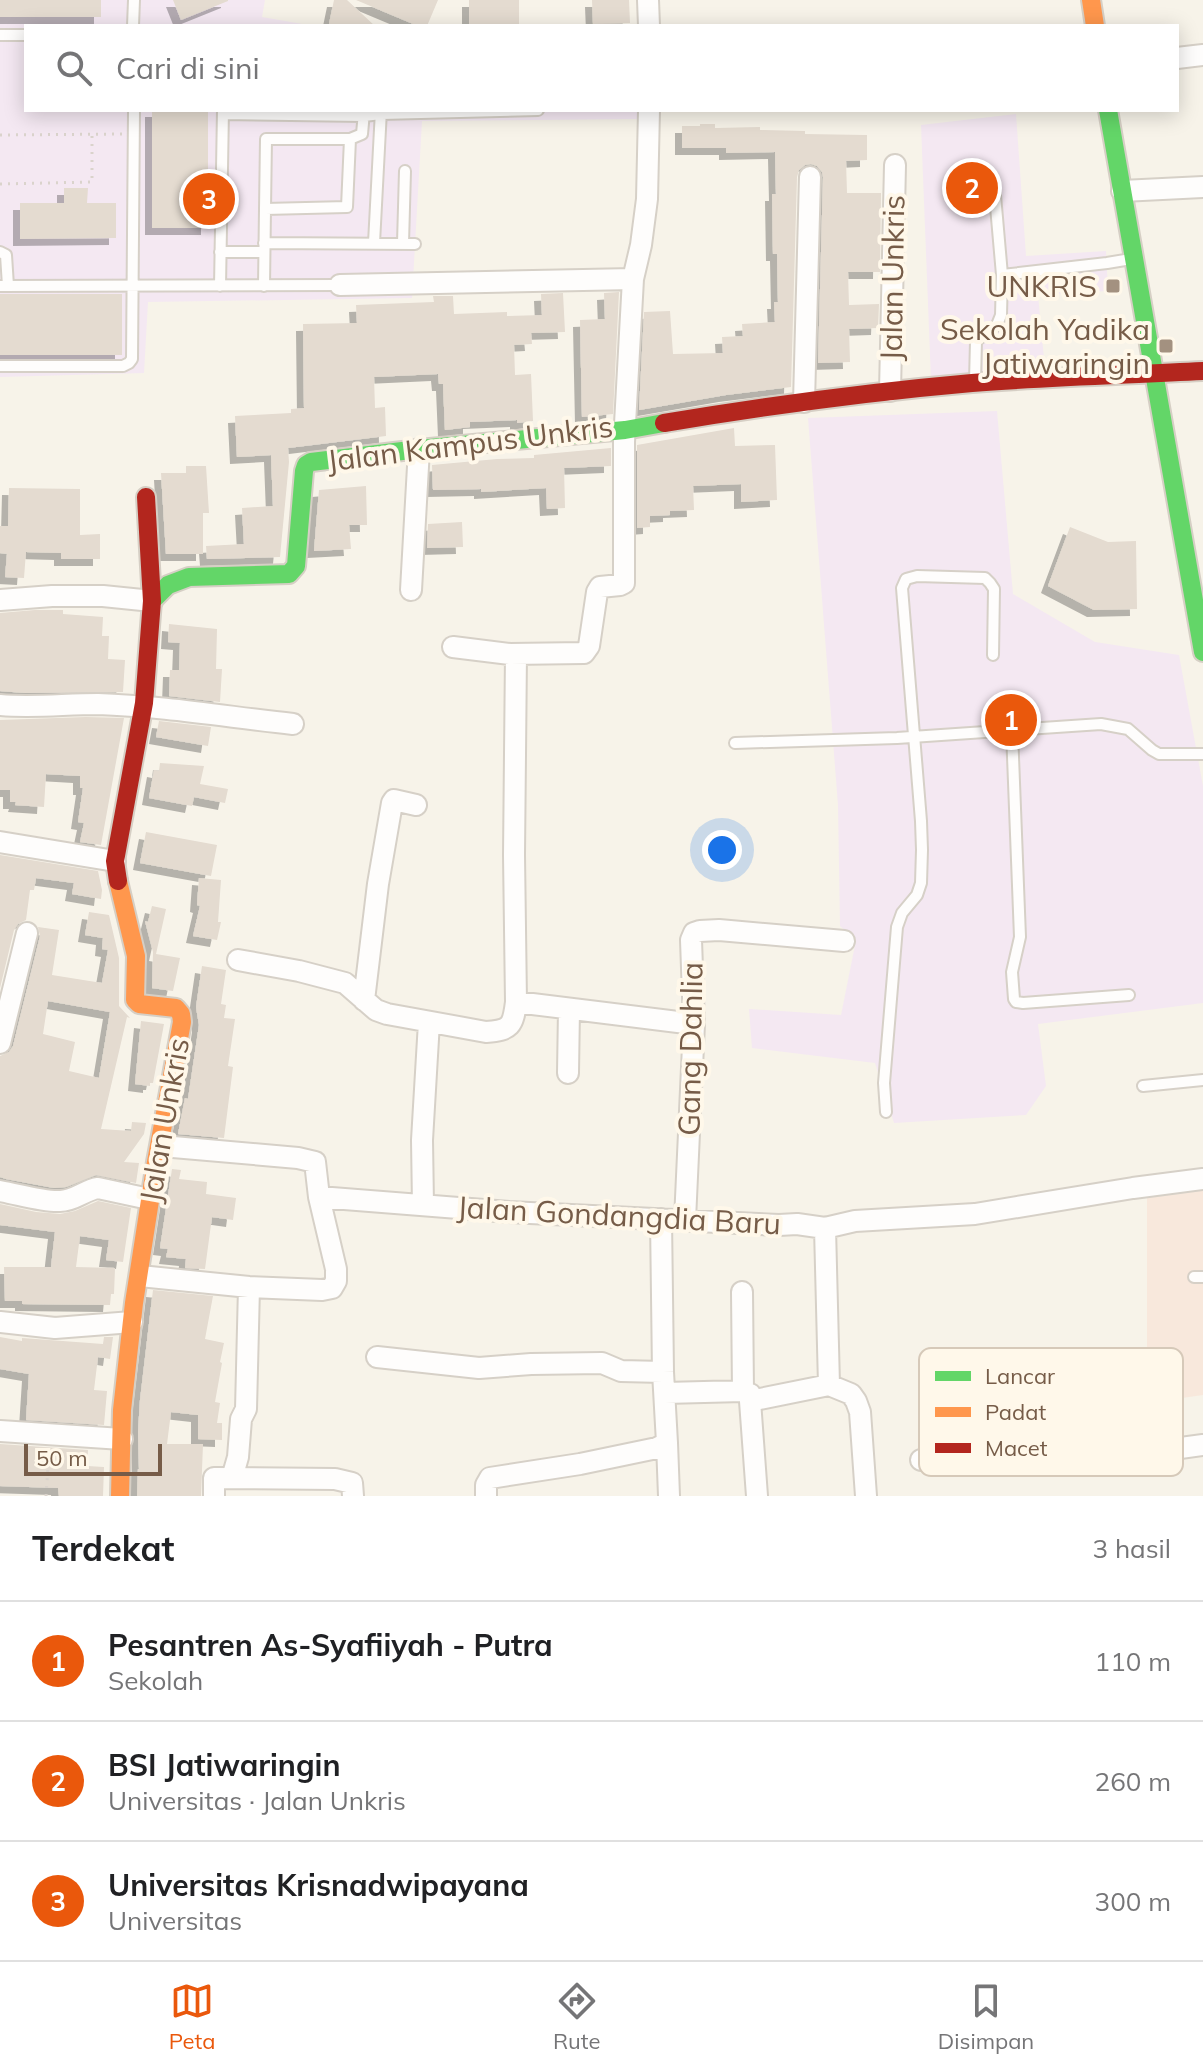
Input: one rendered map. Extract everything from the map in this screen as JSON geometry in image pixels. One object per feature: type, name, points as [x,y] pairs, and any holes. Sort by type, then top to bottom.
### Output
[{"type":"street","points":[[648,0],[649,24]]},
{"type":"street","points":[[1091,0],[1095,24]]},
{"type":"street","points":[[1179,58],[1203,55]]},
{"type":"street","name":"Jalan Kampus Unkris","points":[[152,601],[176,579],[289,574],[296,566],[306,465],[327,459],[625,430],[633,279],[647,199],[649,112]]},
{"type":"street","points":[[1108,112],[1154,373],[1199,601],[1203,652]]},
{"type":"street","name":"Jalan Unkris","points":[[890,391],[895,165]]},
{"type":"street","points":[[804,402],[810,177]]},
{"type":"street","points":[[1122,191],[1203,187]]},
{"type":"street","points":[[340,285],[633,279]]},
{"type":"street","points":[[453,647],[516,654],[584,653],[589,646],[597,592],[600,587],[624,583],[625,430],[729,412],[890,391],[975,383],[1203,371]]},
{"type":"street","points":[[411,590],[419,449]]},
{"type":"street","name":"Jalan Unkris","points":[[120,1496],[123,1401],[132,1322],[149,1199],[181,1014],[176,1008],[139,1004],[135,1000],[136,956],[115,861],[144,707],[152,601],[146,497]]},
{"type":"street","points":[[0,600],[103,596],[152,601]]},
{"type":"street","points":[[238,960],[345,983],[376,1010],[387,1014],[486,1032],[510,1027],[516,1002],[516,654]]},
{"type":"street","points":[[0,705],[144,707],[293,724]]},
{"type":"street","points":[[364,1000],[378,884],[392,803],[394,800],[416,805]]},
{"type":"street","points":[[0,842],[115,861]]},
{"type":"street","name":"Gang Dahlia","points":[[685,1220],[694,1024],[691,940],[694,933],[719,930],[844,941]]},
{"type":"street","points":[[0,1043],[27,933]]},
{"type":"street","points":[[516,1002],[694,1024]]},
{"type":"street","points":[[568,1073],[569,1009]]},
{"type":"street","points":[[423,1205],[422,1140],[429,1022]]},
{"type":"street","points":[[140,1276],[249,1287],[322,1290],[332,1288],[336,1281],[315,1162],[173,1147]]},
{"type":"street","name":"Jalan Gondangdia Baru","points":[[319,1197],[509,1212],[797,1224],[825,1228],[855,1221],[975,1214],[1203,1179]]},
{"type":"street","points":[[0,1191],[58,1201],[98,1188],[149,1199]]},
{"type":"street","points":[[661,1219],[669,1496]]},
{"type":"street","points":[[825,1228],[829,1385]]},
{"type":"street","points":[[232,1478],[238,1457],[241,1419],[246,1409],[249,1287]]},
{"type":"street","points":[[742,1292],[746,1396],[757,1496]]},
{"type":"street","points":[[0,1322],[55,1328],[132,1322]]},
{"type":"street","points":[[377,1357],[479,1368],[602,1363],[664,1383],[746,1396],[829,1385],[851,1394],[860,1412],[866,1496]]},
{"type":"street","points":[[0,1431],[122,1439]]},
{"type":"street","points":[[486,1496],[490,1478],[580,1464],[657,1448],[667,1443]]},
{"type":"street","points":[[1183,1448],[1203,1445]]},
{"type":"street","points":[[214,1496],[214,1478],[335,1479],[352,1483],[353,1496]]},
{"type":"lane","points":[[133,24],[134,0]]},
{"type":"lane","points":[[0,35],[24,35]]},
{"type":"lane","points":[[0,366],[123,366],[129,363],[133,355],[134,112]]},
{"type":"lane","points":[[220,286],[223,112],[381,112],[374,243]]},
{"type":"lane","points":[[264,286],[266,139],[350,139],[362,134],[364,113]]},
{"type":"lane","points":[[265,209],[347,207],[350,139]]},
{"type":"lane","points":[[403,243],[405,171]]},
{"type":"lane","points":[[975,383],[976,341],[1000,320],[1002,275],[995,195]]},
{"type":"lane","points":[[220,252],[374,243],[415,244]]},
{"type":"lane","points":[[0,252],[6,255],[4,286],[340,285]]},
{"type":"lane","points":[[1002,275],[1135,258]]},
{"type":"lane","points":[[886,1112],[884,1083],[897,927],[921,883],[921,821],[902,588],[906,579],[917,576],[985,578],[994,589],[993,655]]},
{"type":"lane","points":[[735,743],[914,737],[1101,724],[1128,729],[1159,754],[1203,754]]},
{"type":"lane","points":[[1012,731],[1020,937],[1012,972],[1014,999],[1023,1003],[1129,995]]},
{"type":"lane","points":[[1143,1086],[1203,1080]]},
{"type":"path","points":[[0,184],[92,182],[92,134]]},
{"type":"path","points":[[0,135],[134,134]]},
{"type":"path","points":[[46,1496],[50,1434]]},
{"type":"shaded area","points":[[0,0],[265,0],[262,17],[302,24],[24,24],[24,112],[639,112],[639,119],[422,121],[412,298],[148,302],[144,373],[0,377]]},
{"type":"shaded area","points":[[1016,114],[1026,256],[1106,251],[1108,291],[1038,295],[1045,369],[931,380],[921,125]]},
{"type":"shaded area","points":[[997,411],[1013,594],[1095,642],[1179,655],[1203,786],[1203,1003],[1038,1024],[1046,1086],[1026,1115],[894,1123],[875,1063],[752,1048],[749,1009],[841,1015],[856,940],[840,926],[838,805],[808,418]]},
{"type":"shaded area","points":[[1203,1172],[1203,1395],[1183,1398],[1183,1348],[1147,1348],[1147,1181]]},
{"type":"building","points":[[0,0],[101,0],[101,17],[0,17]]},
{"type":"building","points":[[173,0],[228,0],[228,1],[181,20]]},
{"type":"building","points":[[334,0],[347,0],[373,24],[329,24]]},
{"type":"building","points":[[356,0],[438,0],[428,24],[413,24]]},
{"type":"building","points":[[469,0],[519,0],[519,24],[469,24]]},
{"type":"building","points":[[592,0],[629,0],[630,23],[593,24]]},
{"type":"building","points":[[152,112],[208,112],[208,228],[152,228]]},
{"type":"building","points":[[715,124],[715,128],[760,127],[760,130],[805,131],[805,134],[867,135],[867,160],[846,161],[847,193],[881,193],[880,272],[848,272],[849,305],[879,304],[878,328],[849,329],[850,362],[818,363],[823,177],[817,166],[805,165],[797,177],[791,387],[639,410],[644,312],[670,311],[673,354],[723,353],[722,337],[743,336],[742,324],[775,322],[774,302],[778,302],[777,254],[773,254],[772,194],[776,194],[775,152],[726,153],[726,148],[682,148],[682,126]]},
{"type":"building","points":[[64,188],[88,188],[87,203],[116,203],[116,238],[20,239],[20,203],[64,203]]},
{"type":"building","points":[[619,292],[613,414],[582,417],[580,320],[605,319],[604,293]]},
{"type":"building","points":[[563,293],[565,332],[531,333],[532,344],[514,345],[515,375],[531,374],[533,421],[470,422],[470,427],[445,430],[443,384],[439,384],[438,374],[374,377],[375,408],[385,407],[386,436],[288,448],[280,557],[207,559],[206,546],[244,544],[242,508],[273,506],[271,455],[237,457],[235,416],[291,413],[291,409],[304,408],[303,324],[357,323],[356,305],[434,302],[433,296],[453,296],[454,314],[507,312],[507,316],[542,315],[541,294]]},
{"type":"building","points":[[0,294],[122,294],[122,355],[0,355]]},
{"type":"building","points":[[734,428],[735,446],[775,445],[777,500],[741,502],[741,484],[693,486],[694,510],[650,516],[650,527],[637,528],[637,445]]},
{"type":"building","points":[[611,448],[611,466],[564,468],[565,508],[547,509],[546,488],[481,492],[481,489],[433,490],[432,465],[534,458],[534,455]]},
{"type":"building","points":[[186,466],[206,466],[209,513],[203,513],[203,554],[166,554],[161,473],[186,473]]},
{"type":"building","points":[[366,486],[367,525],[349,525],[351,549],[314,551],[319,490]]},
{"type":"building","points":[[9,488],[80,489],[80,535],[100,534],[100,559],[61,559],[61,553],[26,552],[24,578],[5,577],[7,554],[0,553],[0,526],[8,526]]},
{"type":"building","points":[[462,522],[463,547],[427,548],[428,524]]},
{"type":"building","points":[[1070,527],[1108,542],[1136,541],[1137,609],[1094,610],[1048,586]]},
{"type":"building","points":[[63,610],[63,614],[103,617],[102,636],[109,636],[108,659],[125,660],[123,692],[0,691],[0,613]]},
{"type":"building","points":[[169,624],[217,629],[216,669],[222,669],[220,702],[169,696],[170,670],[179,670],[180,643],[168,642]]},
{"type":"building","points":[[124,718],[101,845],[80,842],[84,823],[78,822],[83,788],[80,788],[80,776],[46,774],[44,807],[15,805],[16,802],[10,802],[10,790],[0,790],[0,720]]},
{"type":"building","points":[[159,721],[211,727],[208,746],[156,737]]},
{"type":"building","points":[[160,763],[204,766],[200,784],[228,789],[225,803],[194,797],[192,806],[149,798],[154,770],[159,771]]},
{"type":"building","points":[[146,832],[217,845],[211,876],[140,863]]},
{"type":"building","points":[[0,855],[98,871],[102,890],[101,899],[72,894],[74,883],[36,878],[34,890],[30,890],[26,920],[14,930],[0,988]]},
{"type":"building","points":[[199,878],[221,880],[218,922],[221,922],[217,940],[193,936],[200,906],[197,905]]},
{"type":"building","points":[[152,906],[166,909],[156,954],[180,958],[173,991],[152,988],[153,952],[145,921],[148,922]]},
{"type":"building","points":[[89,912],[109,915],[119,958],[119,1006],[130,1018],[127,1017],[101,1129],[131,1131],[132,1122],[146,1123],[144,1134],[124,1162],[139,1163],[136,1183],[96,1175],[66,1187],[54,1188],[0,1177],[0,1056],[13,1046],[40,936],[38,927],[59,930],[52,975],[102,983],[108,950],[102,949],[103,938],[85,935]],"holes":[[[48,1001],[110,1012],[99,1078],[69,1071],[75,1042],[43,1034]]]},
{"type":"building","points":[[202,966],[226,970],[221,1004],[226,1005],[224,1018],[235,1019],[228,1066],[233,1067],[224,1138],[178,1134],[185,1098],[188,1099],[199,1025],[196,1007]]},
{"type":"building","points":[[141,1021],[164,1024],[150,1086],[135,1084]]},
{"type":"building","points":[[172,1169],[181,1170],[179,1179],[207,1182],[206,1194],[236,1198],[233,1220],[212,1217],[205,1269],[185,1268],[186,1259],[166,1257],[168,1249],[160,1248]]},
{"type":"building","points":[[98,1201],[131,1208],[123,1262],[106,1260],[109,1240],[80,1236],[76,1267],[115,1268],[114,1294],[111,1294],[110,1305],[5,1301],[4,1267],[51,1267],[55,1232],[0,1225],[0,1204],[60,1214]]},
{"type":"building","points":[[153,1290],[213,1296],[205,1339],[224,1343],[215,1402],[220,1403],[217,1423],[222,1423],[222,1440],[198,1439],[198,1415],[171,1412],[167,1444],[203,1444],[201,1496],[137,1496],[140,1400]]},
{"type":"building","points":[[0,1337],[22,1341],[22,1338],[103,1344],[104,1337],[113,1337],[110,1359],[98,1357],[94,1390],[107,1391],[104,1425],[26,1420],[29,1374],[0,1369]]},
{"type":"building","points":[[0,1444],[88,1450],[87,1466],[104,1467],[103,1496],[59,1496],[58,1488],[0,1486]]},
{"type":"traffic: fast","points":[[1108,112],[1203,652]]},
{"type":"traffic: fast","points":[[152,601],[168,585],[189,577],[289,574],[296,566],[304,471],[311,462],[625,430],[664,423]]},
{"type":"traffic: slow","points":[[1091,0],[1095,24]]},
{"type":"traffic: slow","points":[[118,881],[136,956],[135,1000],[139,1004],[176,1008],[182,1022],[134,1303],[122,1410],[120,1496]]},
{"type":"traffic: jam","points":[[664,423],[818,400],[972,383],[1203,371]]},
{"type":"traffic: jam","points":[[118,881],[115,861],[144,703],[152,601],[146,497]]},
{"type":"place","name":"BSI Jatiwaringin","points":[[972,188]]},
{"type":"place","name":"Universitas Krisnadwipayana","points":[[209,199]]},
{"type":"place","name":"UNKRIS","points":[[1113,286]]},
{"type":"place","name":"Sekolah Yadika Jatiwaringin","points":[[1166,346]]},
{"type":"place","name":"Pesantren As-Syafiiyah - Putra","points":[[1011,720]]}]
